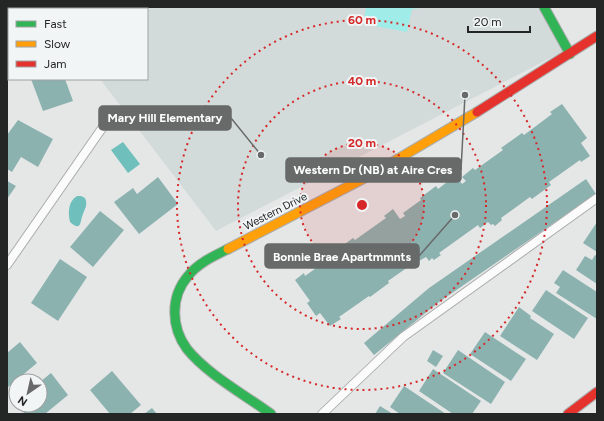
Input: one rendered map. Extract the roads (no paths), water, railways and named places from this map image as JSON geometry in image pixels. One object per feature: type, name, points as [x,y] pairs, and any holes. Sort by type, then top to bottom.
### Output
[{"type":"street","points":[[544,7],[570,54]]},
{"type":"street","name":"Western Drive","points":[[271,414],[218,376],[195,357],[183,341],[175,323],[174,305],[178,290],[187,276],[212,257],[376,172],[418,148],[597,36]]},
{"type":"street","points":[[568,414],[597,392]]},
{"type":"lane","points":[[7,265],[114,111]]},
{"type":"lane","points":[[322,414],[403,337],[597,198]]},
{"type":"place","name":"Western Dr (NB) at Aire Cres","points":[[465,95]]},
{"type":"place","name":"Mary Hill Elementary","points":[[261,155]]},
{"type":"place","name":"Bonnie Brae Apartmmnts","points":[[455,215]]}]
